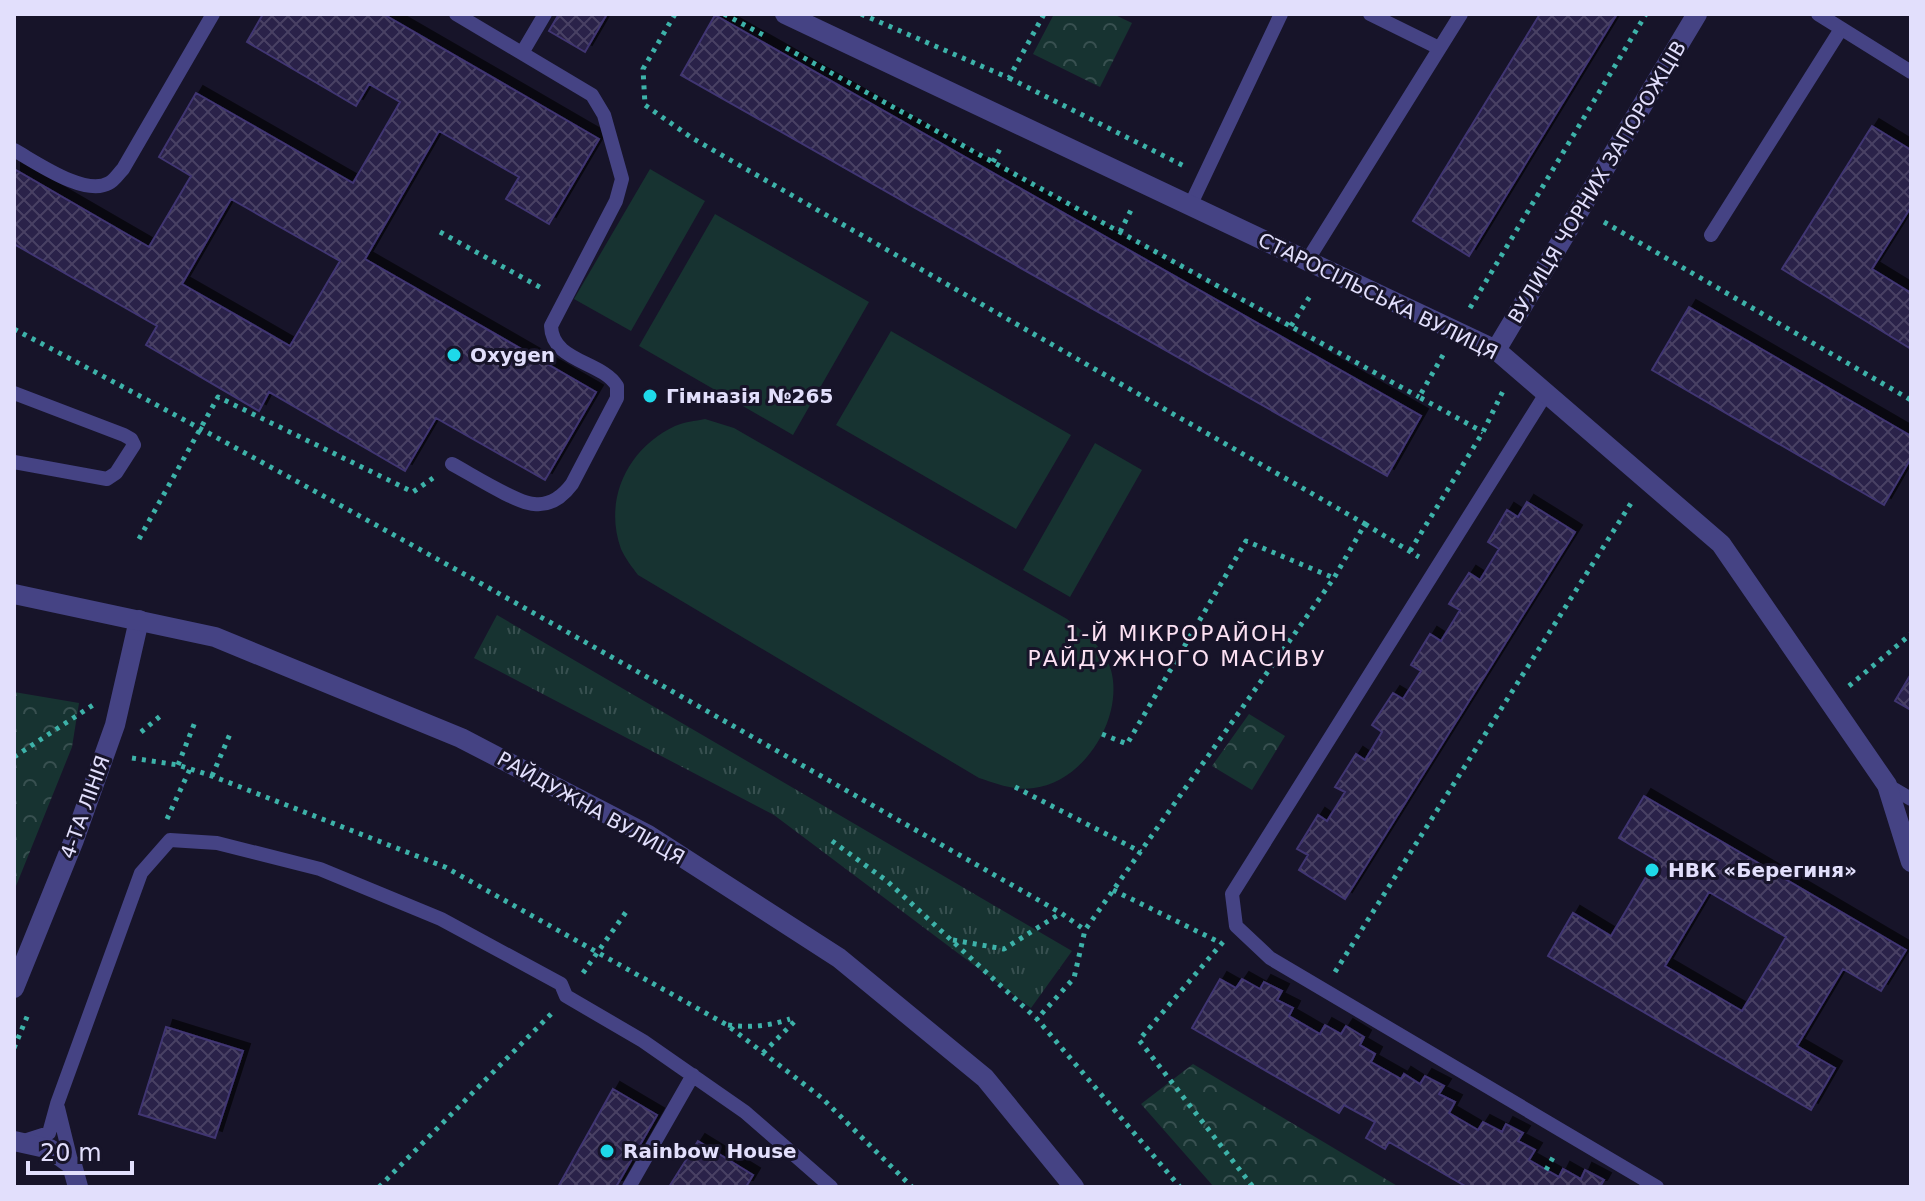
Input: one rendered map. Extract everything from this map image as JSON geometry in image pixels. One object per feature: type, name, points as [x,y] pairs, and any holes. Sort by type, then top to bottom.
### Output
[{"type":"street","name":"СТАРОСІЛЬСЬКА ВУЛИЦЯ","points":[[785,14],[1496,350],[1721,544],[1887,785],[1911,862]]},
{"type":"street","name":"ВУЛИЦЯ ЧОРНИХ ЗАПОРОЖЦІВ","points":[[1496,350],[1697,14]]},
{"type":"street","name":"РАЙДУЖНА ВУЛИЦЯ","points":[[14,594],[215,637],[461,738],[648,835],[839,958],[985,1078],[1074,1187]]},
{"type":"street","name":"4-ТА ЛІНІЯ","points":[[14,988],[74,840],[115,725],[139,620]]},
{"type":"street","points":[[16,1142],[50,1149],[72,1165],[78,1187]]},
{"type":"lane","points":[[14,150],[73,182],[93,187],[110,183],[123,169],[213,14]]},
{"type":"lane","points":[[452,464],[530,504],[541,505],[554,500],[564,495],[572,484],[617,398],[617,386],[609,376],[562,350],[556,344],[551,326],[616,201],[622,179],[604,115],[592,95],[456,14]]},
{"type":"lane","points":[[522,53],[545,14]]},
{"type":"lane","points":[[1190,206],[1281,14]]},
{"type":"lane","points":[[1370,14],[1439,48]]},
{"type":"lane","points":[[1307,261],[1461,14]]},
{"type":"lane","points":[[1818,14],[1911,72]]},
{"type":"lane","points":[[1711,235],[1841,29]]},
{"type":"lane","points":[[1547,392],[1232,894],[1236,926],[1270,958],[1657,1187]]},
{"type":"lane","points":[[14,393],[124,435],[134,445],[116,473],[107,479],[14,462]]},
{"type":"lane","points":[[1887,785],[1911,799]]},
{"type":"lane","points":[[16,1142],[49,1133],[141,873],[170,840],[217,843],[320,869],[441,919],[561,984],[566,996],[643,1041],[745,1112],[831,1187]]},
{"type":"lane","points":[[629,1187],[693,1075]]},
{"type":"lane","points":[[57,1104],[72,1165]]},
{"type":"path","points":[[675,14],[643,69],[645,105],[692,138],[1437,568]]},
{"type":"path","points":[[724,14],[1483,432]]},
{"type":"path","points":[[861,14],[1009,78],[1044,14]]},
{"type":"path","points":[[1419,397],[1646,14]]},
{"type":"path","points":[[1600,220],[1911,400]]},
{"type":"path","points":[[440,232],[563,301]]},
{"type":"path","points":[[1291,326],[1327,270]]},
{"type":"path","points":[[14,329],[201,428],[1061,913],[1085,930]]},
{"type":"path","points":[[139,539],[218,397],[413,492],[452,464]]},
{"type":"path","points":[[1324,990],[1646,479]]},
{"type":"path","points":[[1037,1019],[1074,978],[1085,930],[1334,578],[1365,524]]},
{"type":"path","points":[[1102,734],[1127,744],[1246,541],[1334,578]]},
{"type":"path","points":[[1849,686],[1911,634]]},
{"type":"path","points":[[14,757],[93,704]]},
{"type":"path","points":[[178,765],[195,722]]},
{"type":"path","points":[[212,776],[230,734]]},
{"type":"path","points":[[132,758],[178,765],[212,776],[445,867],[727,1025],[822,1098],[912,1187]]},
{"type":"path","points":[[170,840],[166,822],[190,769]]},
{"type":"path","points":[[1015,787],[1141,852]]},
{"type":"path","points":[[832,841],[887,881],[1037,1019],[1180,1187]]},
{"type":"path","points":[[1113,890],[1221,943]]},
{"type":"path","points":[[379,1187],[537,1030],[566,996],[626,912]]},
{"type":"path","points":[[950,939],[1004,949],[1061,913]]},
{"type":"path","points":[[1236,926],[1139,1040],[1253,1187]]},
{"type":"path","points":[[727,1025],[745,1028],[792,1021],[763,1053]]},
{"type":"green space","points":[[1054,14],[1113,14],[1132,23],[1100,87],[1033,54]]},
{"type":"green space","points":[[650,169],[705,201],[631,331],[574,299]]},
{"type":"green space","points":[[715,214],[869,302],[793,435],[639,346]]},
{"type":"green space","points":[[891,331],[1071,435],[1016,529],[836,425]]},
{"type":"green space","points":[[705,419],[734,428],[1067,619],[1087,635],[1108,662],[1113,689],[1106,727],[1084,761],[1069,774],[1034,788],[1013,788],[979,778],[638,575],[621,549],[616,530],[615,512],[624,477],[644,447],[658,436],[678,425]]},
{"type":"green space","points":[[1095,443],[1142,470],[1070,597],[1023,570]]},
{"type":"green space","points":[[497,615],[1072,951],[1031,1008],[774,815],[474,658]]},
{"type":"green space","points":[[14,692],[79,703],[72,747],[14,891]]},
{"type":"green space","points":[[1249,714],[1285,736],[1252,790],[1212,766]]},
{"type":"green space","points":[[1193,1064],[1399,1187],[1214,1187],[1141,1104]]},
{"type":"building","points":[[263,14],[383,14],[599,139],[549,224],[506,199],[519,177],[439,131],[365,259],[596,392],[545,480],[436,418],[405,471],[269,392],[259,411],[146,345],[157,326],[14,244],[14,169],[149,247],[191,176],[159,157],[196,93],[353,183],[400,102],[369,84],[356,106],[247,42]],"holes":[[[231,199],[340,261],[290,346],[182,284]]]},
{"type":"building","points":[[559,14],[607,14],[585,52],[549,31]]},
{"type":"building","points":[[1540,14],[1617,14],[1469,256],[1413,221]]},
{"type":"building","points":[[715,15],[1421,416],[1387,476],[681,75]]},
{"type":"building","points":[[1872,126],[1911,150],[1911,207],[1872,269],[1911,293],[1911,349],[1782,269]]},
{"type":"building","points":[[1689,307],[1911,436],[1911,458],[1884,505],[1652,370]]},
{"type":"building","points":[[1527,502],[1575,532],[1345,899],[1299,870],[1308,855],[1297,849],[1318,815],[1327,821],[1337,805],[1345,792],[1335,787],[1356,754],[1365,760],[1382,732],[1372,725],[1393,693],[1403,699],[1421,671],[1411,665],[1430,634],[1441,641],[1460,610],[1449,604],[1469,573],[1480,580],[1499,549],[1488,542],[1507,510],[1518,517]]},
{"type":"building","points":[[1911,674],[1911,710],[1895,701]]},
{"type":"building","points":[[1644,796],[1906,950],[1881,991],[1843,969],[1797,1046],[1835,1068],[1811,1110],[1548,956],[1573,913],[1611,936],[1656,860],[1619,838]],"holes":[[[1709,892],[1786,937],[1742,1011],[1665,966]]]},
{"type":"building","points":[[1220,979],[1236,988],[1242,979],[1260,989],[1264,982],[1282,991],[1277,1000],[1293,1008],[1289,1016],[1320,1034],[1325,1025],[1341,1034],[1346,1026],[1364,1037],[1360,1045],[1375,1054],[1371,1062],[1401,1079],[1404,1074],[1420,1084],[1425,1076],[1444,1086],[1439,1094],[1455,1102],[1449,1113],[1478,1130],[1483,1122],[1502,1132],[1506,1124],[1523,1133],[1518,1141],[1535,1150],[1529,1160],[1559,1177],[1563,1169],[1581,1179],[1585,1170],[1604,1180],[1600,1187],[1467,1187],[1389,1142],[1385,1149],[1366,1138],[1375,1122],[1344,1105],[1339,1113],[1192,1028]]},
{"type":"building","points":[[166,1027],[243,1051],[215,1138],[139,1114]]},
{"type":"building","name":"Rainbow House","points":[[613,1089],[657,1115],[616,1187],[558,1187]]},
{"type":"building","points":[[698,1141],[753,1175],[746,1187],[669,1187]]},
{"type":"place","name":"Oxygen","points":[[454,355]]},
{"type":"place","name":"Гімназія №265","points":[[650,396]]},
{"type":"place","name":"НВК «Берегиня»","points":[[1652,870]]},
{"type":"place","name":"Rainbow House","points":[[607,1151]]},
{"type":"district","name":"1-Й МІКРОРАЙОН РАЙДУЖНОГО МАСИВУ","points":[[1177,646]]}]
